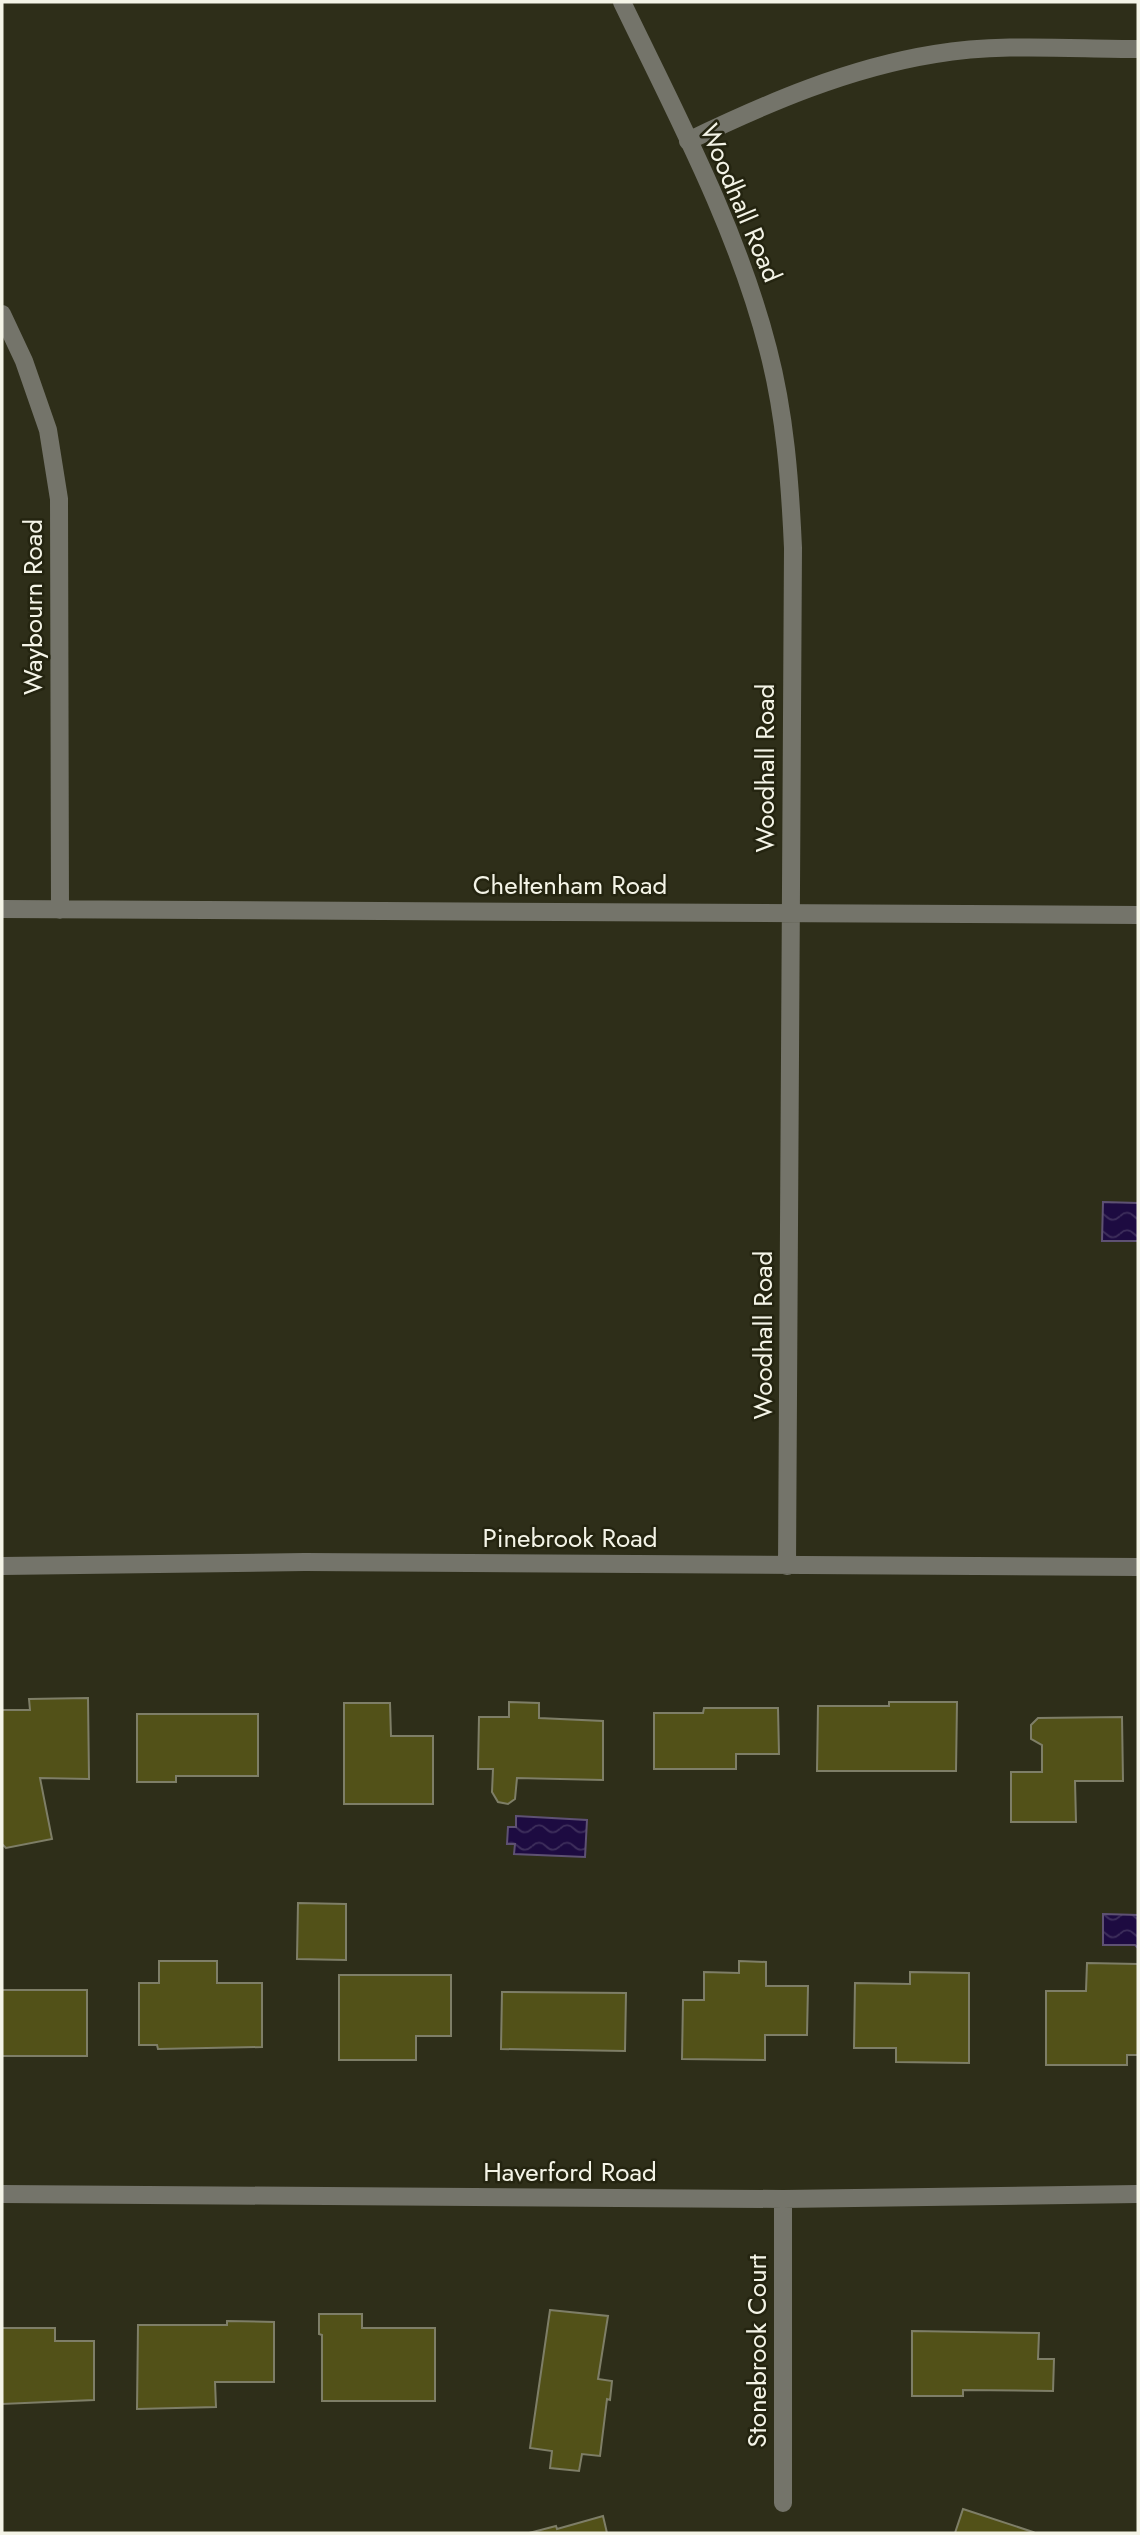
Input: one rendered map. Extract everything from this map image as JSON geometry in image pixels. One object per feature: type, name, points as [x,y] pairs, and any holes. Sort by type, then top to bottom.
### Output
[{"type":"street","name":"Woodhall Road","points":[[622,2],[688,141],[749,284],[769,350],[789,461],[793,548],[788,1566]]},
{"type":"street","points":[[688,141],[766,104],[863,69],[936,54],[988,48],[1138,49]]},
{"type":"street","name":"Waybourn Road","points":[[2,314],[24,361],[48,430],[59,499],[60,909]]},
{"type":"street","name":"Cheltenham Road","points":[[2,909],[1138,915]]},
{"type":"street","name":"Pinebrook Road","points":[[2,1566],[305,1562],[1138,1567]]},
{"type":"street","name":"Haverford Road","points":[[2,2194],[783,2199],[1138,2194]]},
{"type":"street","name":"Stonebrook Court","points":[[783,2199],[783,2503]]},
{"type":"water","points":[[1103,1202],[1138,1203],[1138,1241],[1102,1241]]},
{"type":"water","points":[[516,1816],[587,1820],[585,1857],[514,1854],[515,1844],[507,1844],[508,1827],[516,1827]]},
{"type":"water","points":[[1103,1914],[1138,1915],[1138,1948],[1135,1945],[1103,1945]]},
{"type":"building","points":[[88,1698],[89,1779],[40,1778],[52,1839],[6,1848],[2,1844],[2,1710],[30,1710],[29,1699]]},
{"type":"building","points":[[509,1702],[539,1703],[539,1718],[603,1721],[603,1780],[517,1778],[515,1799],[508,1804],[498,1802],[492,1792],[493,1769],[478,1769],[479,1717],[509,1717]]},
{"type":"building","points":[[889,1702],[957,1702],[956,1771],[817,1771],[818,1706],[889,1706]]},
{"type":"building","points":[[344,1703],[390,1703],[391,1736],[433,1736],[433,1804],[344,1804]]},
{"type":"building","points":[[704,1708],[778,1708],[779,1754],[736,1754],[736,1769],[654,1769],[654,1713],[703,1713]]},
{"type":"building","points":[[137,1714],[258,1714],[258,1776],[176,1776],[176,1782],[137,1782]]},
{"type":"building","points":[[1122,1717],[1123,1781],[1075,1781],[1076,1822],[1011,1822],[1011,1772],[1042,1772],[1042,1745],[1031,1739],[1031,1725],[1038,1718]]},
{"type":"building","points":[[298,1903],[346,1904],[346,1960],[297,1959]]},
{"type":"building","points":[[159,1961],[217,1961],[217,1983],[262,1983],[262,2047],[158,2049],[157,2045],[139,2045],[139,1983],[159,1983]]},
{"type":"building","points":[[739,1961],[766,1962],[766,1986],[808,1986],[807,2035],[765,2035],[765,2060],[682,2059],[683,2000],[704,2000],[704,1972],[739,1973]]},
{"type":"building","points":[[1087,1963],[1138,1964],[1138,2055],[1127,2055],[1127,2065],[1046,2065],[1046,1991],[1086,1991]]},
{"type":"building","points":[[910,1972],[969,1973],[969,2063],[896,2062],[896,2048],[854,2048],[855,1983],[910,1984]]},
{"type":"building","points":[[339,1975],[451,1975],[451,2036],[416,2036],[416,2060],[339,2060]]},
{"type":"building","points":[[2,1990],[87,1990],[87,2056],[2,2056]]},
{"type":"building","points":[[502,1992],[626,1993],[625,2051],[501,2049]]},
{"type":"building","points":[[550,2310],[608,2316],[598,2379],[612,2381],[600,2456],[582,2454],[579,2471],[550,2468],[552,2451],[530,2448]]},
{"type":"building","points":[[319,2314],[362,2314],[362,2328],[435,2328],[435,2401],[322,2401],[322,2335],[319,2334]]},
{"type":"building","points":[[227,2321],[274,2322],[274,2382],[215,2382],[216,2407],[137,2409],[138,2325],[227,2325]]},
{"type":"building","points":[[2,2328],[55,2328],[55,2341],[94,2341],[94,2400],[2,2404]]},
{"type":"building","points":[[912,2331],[1039,2333],[1038,2359],[1054,2359],[1053,2391],[963,2390],[963,2396],[912,2396]]},
{"type":"building","points":[[963,2509],[1033,2532],[955,2533]]},
{"type":"building","points":[[603,2516],[607,2533],[529,2533],[556,2526],[557,2529]]}]
